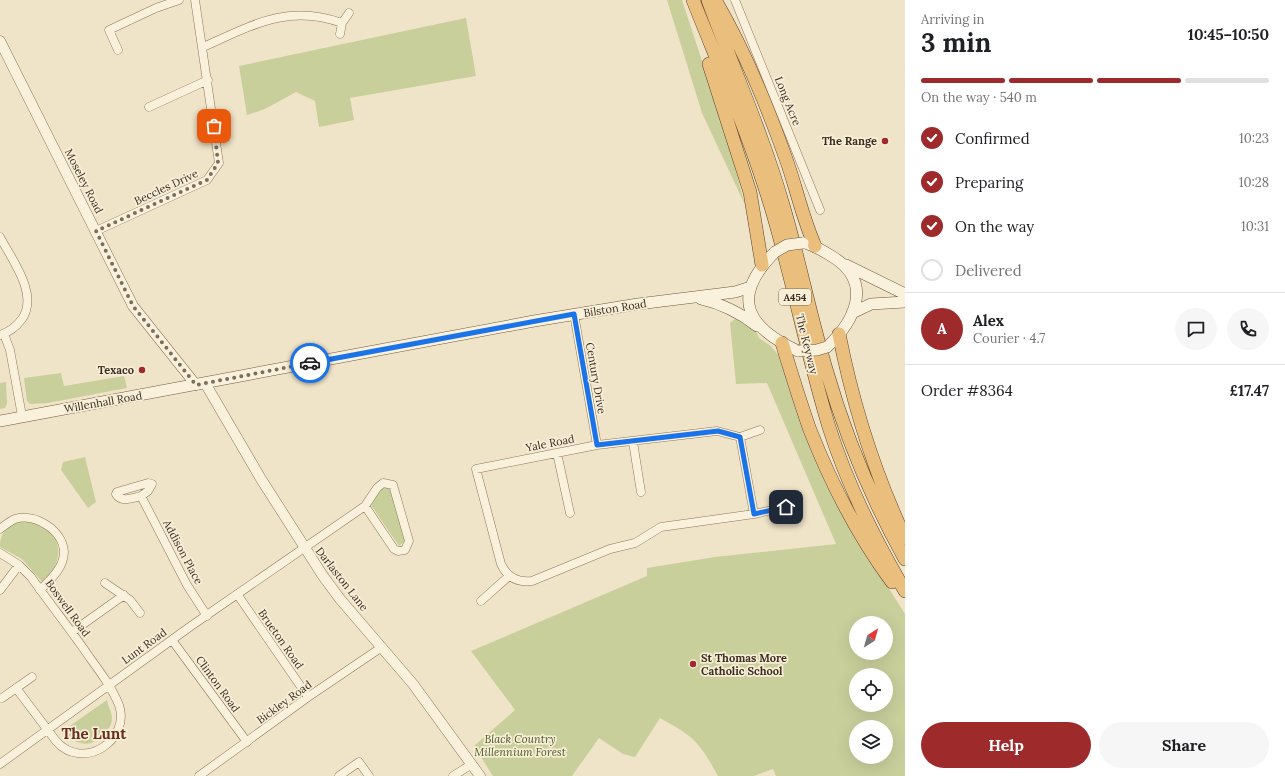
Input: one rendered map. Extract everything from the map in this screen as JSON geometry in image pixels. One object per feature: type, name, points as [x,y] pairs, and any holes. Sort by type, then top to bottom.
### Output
[{"type":"highway","points":[[692,0],[704,48],[750,192],[762,265]]},
{"type":"highway","name":"The Keyway","points":[[692,0],[745,132],[771,206],[818,388],[843,468],[881,548],[905,591]]},
{"type":"highway","name":"The Keyway","points":[[708,0],[766,154],[783,205],[825,368],[844,428],[874,499],[905,559]]},
{"type":"highway","points":[[715,0],[725,17],[761,94],[785,157],[806,225],[809,245]]},
{"type":"highway","points":[[839,334],[848,380],[862,430],[890,506],[905,538]]},
{"type":"highway","points":[[782,343],[810,430],[831,478],[866,544],[905,600]]},
{"type":"main road","points":[[844,264],[855,280],[857,292],[852,313],[839,334],[827,346],[811,352],[798,351],[782,343],[761,328],[754,319],[748,300],[751,287],[762,265],[775,252],[787,245],[809,245],[905,294]]},
{"type":"main road","name":"Bilston Road","points":[[201,384],[574,314],[638,304],[696,298],[735,292],[751,287]]},
{"type":"main road","name":"Bilston Road","points":[[696,298],[722,304],[733,309],[761,328]]},
{"type":"main road","points":[[852,313],[871,304],[905,302]]},
{"type":"main road","name":"Willenhall Road","points":[[0,421],[201,384]]},
{"type":"street","points":[[118,50],[109,30],[156,8],[179,0]]},
{"type":"street","name":"Beccles Drive","points":[[96,231],[207,180],[212,175],[218,163],[208,80],[195,0]]},
{"type":"street","name":"Long Acre","points":[[735,0],[820,210]]},
{"type":"street","points":[[340,34],[342,23],[349,13]]},
{"type":"street","points":[[203,47],[260,21],[280,16],[323,16],[342,23]]},
{"type":"street","name":"Moseley Road","points":[[0,41],[133,306],[201,384]]},
{"type":"street","points":[[149,107],[208,80]]},
{"type":"street","points":[[0,237],[21,277],[28,297],[24,315],[13,329],[2,334],[10,350],[22,416]]},
{"type":"street","name":"Century Drive","points":[[574,314],[597,445]]},
{"type":"street","name":"Darlaston Lane","points":[[201,384],[303,548],[340,599],[426,700],[480,776]]},
{"type":"street","points":[[754,514],[740,437],[760,430]]},
{"type":"street","name":"Yale Road","points":[[509,576],[501,564],[476,469],[597,445],[718,431],[740,437]]},
{"type":"street","points":[[633,442],[642,492]]},
{"type":"street","points":[[557,453],[570,514]]},
{"type":"street","points":[[384,483],[393,484],[409,541],[405,550],[398,551],[394,549],[365,506],[377,488],[384,483]]},
{"type":"street","name":"Addison Place","points":[[141,496],[187,585],[207,616]]},
{"type":"street","points":[[481,601],[509,576],[524,582],[532,581],[610,550],[635,543],[661,527],[754,514],[786,507],[796,503]]},
{"type":"street","name":"Lunt Road","points":[[0,764],[237,594],[365,506]]},
{"type":"street","points":[[0,529],[16,519],[30,518],[46,525],[57,536],[64,551],[61,564],[57,572],[40,590]]},
{"type":"street","name":"Boswell Road","points":[[0,553],[19,565],[72,632],[109,685],[119,706],[120,724],[115,735],[104,746],[92,753],[85,754],[69,752],[63,748],[16,688]]},
{"type":"street","points":[[0,590],[19,565]]},
{"type":"street","points":[[105,583],[124,595],[140,613]]},
{"type":"street","name":"Brueton Road","points":[[237,594],[308,697]]},
{"type":"street","points":[[72,632],[124,595]]},
{"type":"street","name":"Clinton Road","points":[[172,640],[247,742]]},
{"type":"street","name":"Bickley Road","points":[[199,776],[308,697],[382,647]]},
{"type":"street","points":[[2,698],[32,677]]},
{"type":"street","points":[[340,776],[359,762],[370,776]]},
{"type":"street","points":[[453,776],[472,764]]},
{"type":"green space","points":[[667,0],[682,0],[725,131],[745,205],[702,113]]},
{"type":"green space","points":[[466,18],[476,76],[350,98],[354,120],[319,127],[315,101],[296,92],[265,109],[247,115],[239,66]]},
{"type":"green space","name":"St Thomas More Catholic School","points":[[736,318],[757,333],[759,338],[771,346],[780,357],[871,560],[905,614],[905,776],[776,776],[773,769],[754,776],[718,776],[706,755],[695,741],[681,730],[660,718],[635,757],[623,754],[599,738],[572,776],[493,776],[474,746],[515,710],[471,651],[647,576],[647,568],[715,557],[836,544],[767,383],[736,384],[730,323]]},
{"type":"green space","points":[[61,373],[64,386],[124,376],[127,388],[48,403],[30,404],[27,401],[24,378]]},
{"type":"green space","points":[[6,382],[7,404],[5,408],[0,409],[0,383]]},
{"type":"green space","points":[[85,457],[96,502],[88,508],[61,470],[63,462]]},
{"type":"green space","points":[[385,487],[391,490],[405,541],[399,546],[371,505],[381,489]]},
{"type":"green space","points":[[19,521],[33,523],[44,527],[52,534],[56,542],[58,551],[57,562],[52,572],[43,583],[22,559],[0,547],[1,538],[7,528]]},
{"type":"green space","points":[[107,700],[112,721],[107,731],[98,739],[88,744],[82,744],[72,740],[61,732]]},
{"type":"way so far","points":[[214,126],[218,163],[212,175],[207,180],[96,231],[133,306],[146,325],[196,385],[310,363]]},
{"type":"place","name":"The Range","points":[[885,141]]},
{"type":"place","name":"Texaco","points":[[142,370]]},
{"type":"place","name":"St Thomas More Catholic School","points":[[693,664]]},
{"type":"district","name":"The Lunt","points":[[94,734]]},
{"type":"route","points":[[310,363],[574,314],[597,445],[718,431],[728,433],[740,437],[754,514],[786,507]]},
{"type":"park label","name":"Black Country Millennium Forest","points":[[520,745]]}]
